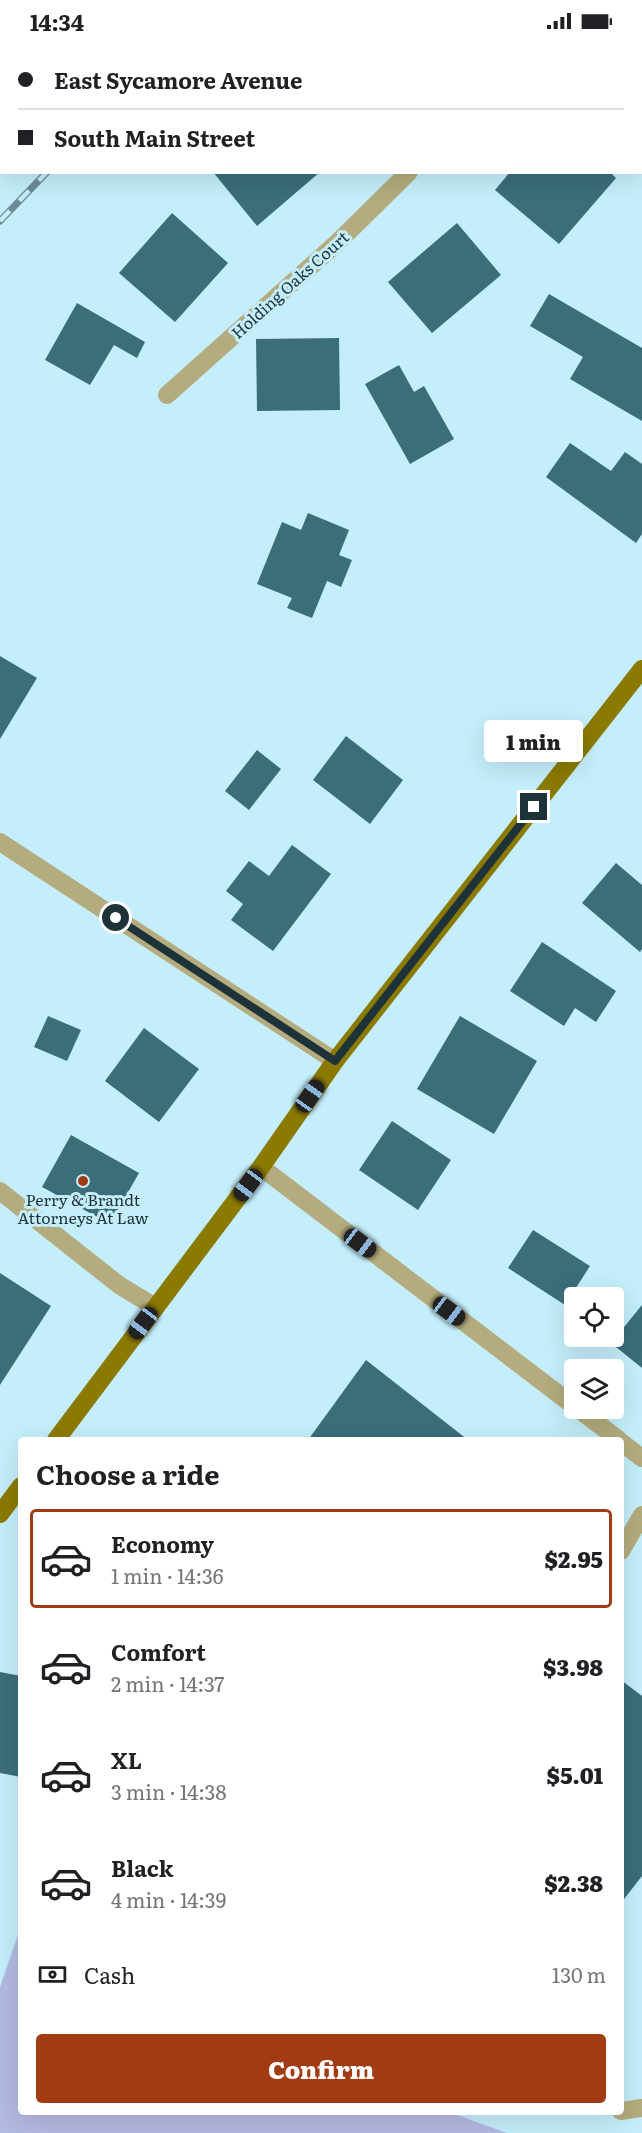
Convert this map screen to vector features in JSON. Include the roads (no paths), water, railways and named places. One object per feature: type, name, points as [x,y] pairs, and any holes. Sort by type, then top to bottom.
[{"type":"main road","points":[[58,1437],[261,1167],[335,1061],[642,669]]},
{"type":"main road","points":[[0,1514],[18,1490]]},
{"type":"street","name":"Holding Oaks Court","points":[[167,395],[339,241],[407,174]]},
{"type":"street","points":[[0,842],[335,1061]]},
{"type":"street","points":[[261,1167],[564,1398]]},
{"type":"street","points":[[0,1191],[119,1286],[155,1307]]},
{"type":"street","points":[[592,1419],[615,1437]]},
{"type":"street","points":[[624,1444],[642,1458]]},
{"type":"street","points":[[624,1546],[642,1515]]},
{"type":"street","points":[[624,2111],[642,2108]]},
{"type":"railway","points":[[0,221],[45,174]]},
{"type":"place","name":"Perry & Brandt Attorneys At Law","points":[[83,1181]]}]
